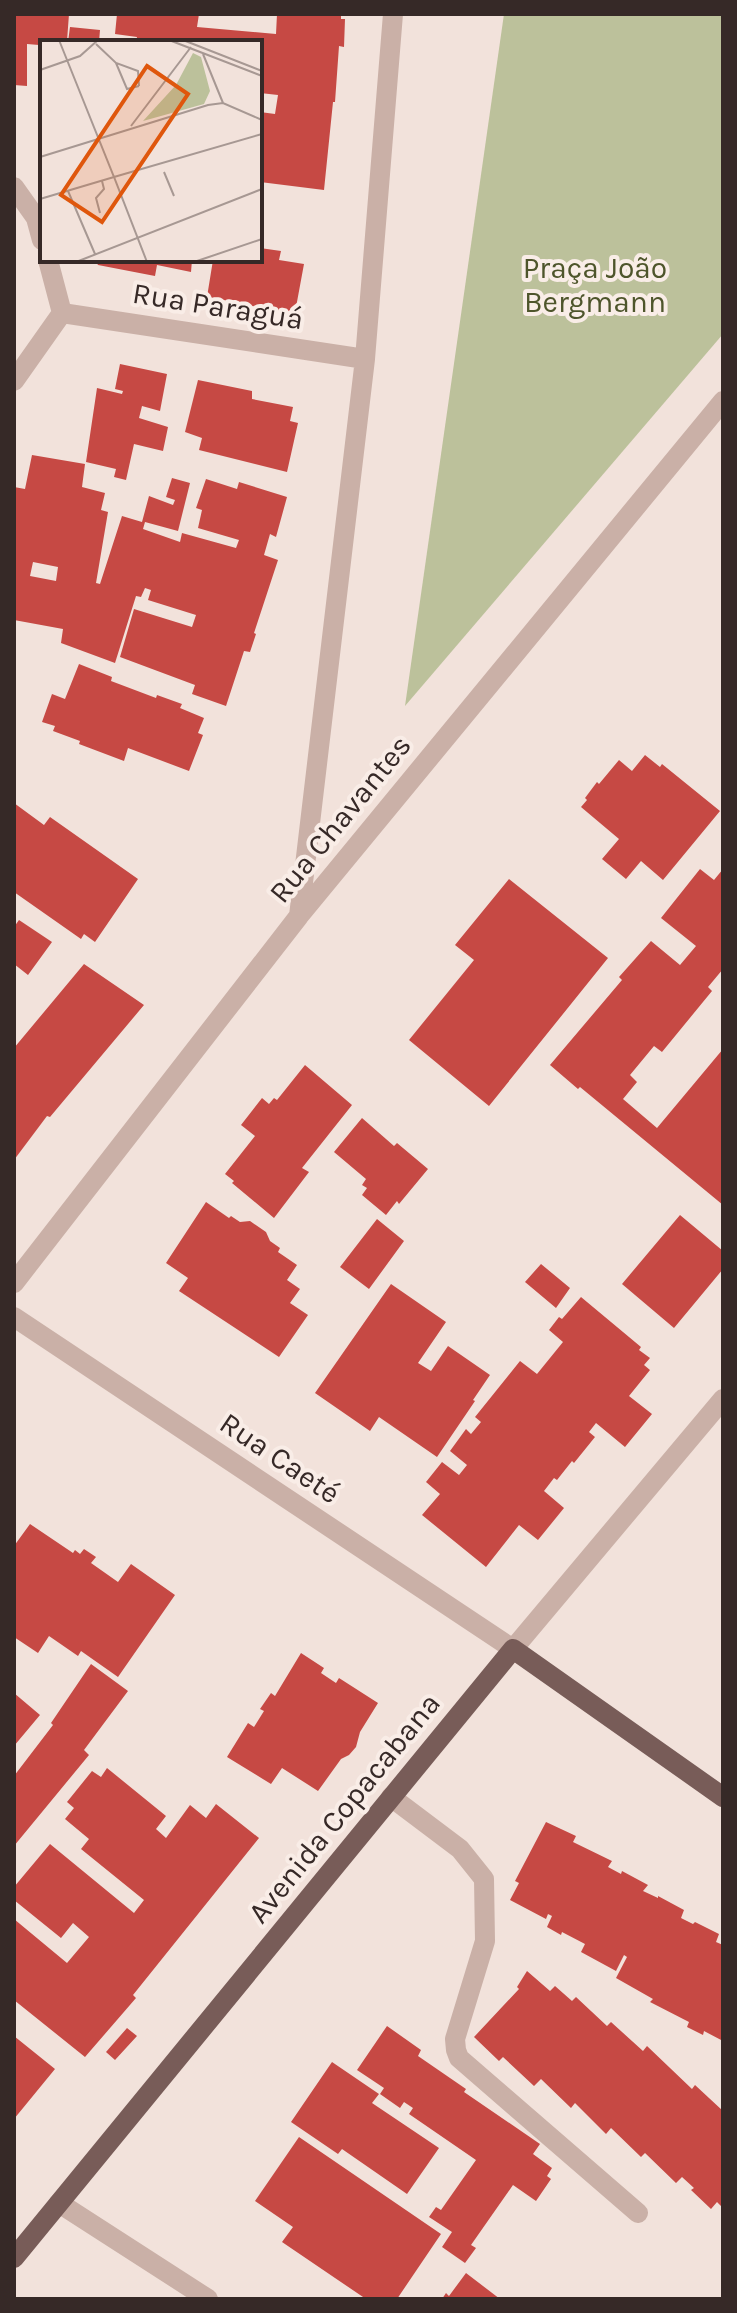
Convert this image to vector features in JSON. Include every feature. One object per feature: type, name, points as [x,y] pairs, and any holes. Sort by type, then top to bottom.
[{"type":"main road","points":[[513,1649],[723,1797]]},
{"type":"main road","name":"Avenida Copacabana","points":[[14,2258],[513,1649]]},
{"type":"street","points":[[299,916],[365,359],[393,14]]},
{"type":"street","points":[[14,187],[36,218],[40,233]]},
{"type":"street","points":[[14,381],[62,313],[49,262]]},
{"type":"street","name":"Rua Paraguá","points":[[62,313],[365,359]]},
{"type":"street","name":"Rua Chavantes","points":[[14,1283],[299,916],[723,401]]},
{"type":"street","name":"Rua Caeté","points":[[14,1317],[513,1649]]},
{"type":"street","name":"Avenida Copacabana","points":[[513,1649],[723,1399]]},
{"type":"street","points":[[391,1797],[460,1849],[484,1879],[485,1941],[455,2039],[459,2058],[638,2213]]},
{"type":"street","points":[[59,2203],[208,2299]]},
{"type":"green space","name":"Praça João Bergmann","points":[[504,14],[723,14],[723,334],[405,706]]},
{"type":"building","points":[[14,14],[69,14],[67,40],[40,39],[39,45],[27,44],[27,86],[14,85]]},
{"type":"building","points":[[117,14],[199,14],[197,27],[276,34],[277,14],[341,14],[341,19],[345,19],[344,47],[339,46],[324,190],[262,182],[262,112],[275,114],[278,95],[262,93],[262,40],[136,40],[137,37],[115,34]]},
{"type":"building","points":[[70,27],[100,30],[99,40],[68,40]]},
{"type":"building","points":[[262,248],[281,251],[279,260],[304,264],[294,318],[265,313],[266,309],[252,306],[251,311],[236,308],[229,301],[207,297],[213,262],[262,262]]},
{"type":"building","points":[[96,262],[192,262],[191,272],[157,265],[155,276],[98,265]]},
{"type":"building","points":[[120,364],[167,374],[160,411],[142,406],[139,418],[168,427],[163,451],[134,444],[126,480],[114,477],[116,469],[86,462],[97,388],[122,394],[123,391],[115,389]]},
{"type":"building","points":[[198,380],[252,391],[252,399],[293,407],[290,421],[298,423],[287,472],[199,450],[202,438],[185,432]]},
{"type":"building","points":[[32,455],[85,464],[82,487],[105,493],[101,510],[108,512],[96,583],[100,584],[122,516],[142,522],[149,496],[173,505],[175,500],[166,497],[172,478],[190,483],[178,531],[145,522],[143,529],[180,542],[182,533],[236,548],[239,540],[198,528],[202,510],[196,508],[206,479],[237,489],[239,482],[287,497],[276,537],[270,534],[264,555],[278,560],[250,652],[244,651],[226,706],[192,694],[195,685],[120,657],[134,609],[192,627],[196,615],[148,600],[151,590],[145,588],[141,597],[136,596],[115,663],[61,643],[63,629],[14,620],[14,487],[25,489]],"holes":[[[33,562],[58,567],[56,581],[30,576]]]},
{"type":"building","points":[[79,664],[112,677],[111,681],[182,704],[180,708],[204,718],[198,733],[203,735],[189,771],[128,748],[124,761],[79,744],[80,741],[53,731],[55,726],[42,722],[52,694],[65,699]]},
{"type":"building","points":[[645,755],[660,767],[662,764],[720,811],[663,880],[641,861],[626,879],[602,859],[619,839],[581,807],[597,782],[599,784],[619,760],[632,771]]},
{"type":"building","points":[[14,803],[44,825],[50,817],[138,879],[95,942],[84,934],[81,939],[14,892]]},
{"type":"building","points":[[700,869],[714,880],[723,869],[723,969],[708,987],[712,991],[662,1052],[654,1046],[630,1075],[637,1082],[623,1099],[657,1128],[723,1049],[723,1205],[550,1065],[651,941],[680,965],[696,946],[661,918]]},
{"type":"building","points":[[509,879],[608,958],[489,1106],[409,1040],[474,960],[455,945]]},
{"type":"building","points":[[19,920],[52,942],[28,975],[14,964],[14,927]]},
{"type":"building","points":[[84,964],[144,1005],[50,1117],[47,1116],[14,1160],[14,1048]]},
{"type":"building","points":[[305,1065],[352,1105],[302,1168],[309,1172],[274,1218],[225,1174],[255,1136],[241,1125],[262,1098],[269,1104],[274,1098],[277,1100]]},
{"type":"building","points":[[362,1118],[394,1146],[397,1143],[428,1169],[386,1215],[362,1195],[367,1188],[362,1185],[366,1179],[334,1152]]},
{"type":"building","points":[[206,1202],[229,1218],[231,1216],[240,1222],[250,1221],[266,1232],[270,1241],[280,1248],[278,1252],[297,1265],[287,1280],[300,1289],[290,1303],[308,1315],[279,1357],[179,1291],[188,1278],[166,1263]]},
{"type":"building","points":[[680,1215],[723,1251],[723,1269],[674,1328],[622,1284]]},
{"type":"building","points":[[377,1219],[404,1241],[369,1289],[340,1267]]},
{"type":"building","points":[[541,1264],[570,1288],[556,1308],[525,1282]]},
{"type":"building","points":[[391,1284],[446,1322],[418,1363],[431,1371],[448,1346],[490,1375],[437,1457],[379,1417],[370,1431],[315,1393]]},
{"type":"building","points":[[581,1297],[650,1358],[644,1365],[650,1370],[629,1396],[652,1414],[625,1447],[596,1423],[589,1432],[595,1437],[574,1463],[572,1461],[544,1491],[564,1508],[538,1540],[519,1525],[486,1567],[422,1515],[440,1494],[426,1482],[442,1462],[459,1475],[467,1465],[450,1451],[466,1429],[471,1434],[481,1422],[475,1417],[520,1361],[537,1374],[563,1342],[549,1330]]},
{"type":"building","points":[[30,1524],[73,1553],[75,1550],[80,1554],[84,1549],[96,1557],[91,1563],[118,1582],[131,1564],[175,1595],[118,1677],[81,1651],[78,1656],[49,1636],[38,1653],[14,1637],[14,1546]]},
{"type":"building","points":[[301,1653],[324,1668],[321,1673],[336,1683],[339,1678],[378,1703],[360,1732],[356,1747],[341,1759],[318,1791],[282,1768],[271,1784],[227,1757],[248,1723],[254,1727],[264,1711],[260,1709],[271,1693],[275,1696]]},
{"type":"building","points":[[91,1664],[128,1691],[84,1750],[89,1755],[14,1846],[14,1776],[53,1725],[51,1723]]},
{"type":"building","points":[[14,1693],[40,1715],[14,1746]]},
{"type":"building","points":[[107,1768],[166,1816],[156,1829],[166,1838],[190,1805],[206,1818],[216,1804],[259,1838],[133,1995],[136,1998],[85,2057],[14,2000],[14,1919],[67,1963],[89,1937],[73,1923],[61,1938],[14,1900],[14,1887],[50,1844],[134,1913],[144,1900],[81,1849],[89,1839],[65,1819],[74,1808],[67,1802],[92,1771],[101,1777]]},
{"type":"building","points":[[546,1822],[576,1836],[573,1842],[612,1861],[608,1867],[648,1885],[643,1891],[684,1910],[681,1918],[719,1934],[716,1942],[723,1945],[723,2041],[704,2031],[703,2035],[687,2027],[689,2022],[650,2002],[653,1999],[616,1978],[627,1957],[624,1955],[616,1971],[581,1952],[585,1944],[547,1927],[552,1916],[548,1914],[546,1919],[510,1900],[519,1883],[515,1881]]},
{"type":"building","points":[[527,1971],[550,1991],[555,1986],[572,2001],[576,1997],[607,2026],[611,2022],[643,2051],[647,2046],[692,2089],[695,2085],[723,2111],[723,2208],[717,2202],[711,2209],[682,2177],[676,2183],[645,2153],[641,2157],[611,2128],[606,2134],[575,2103],[571,2108],[541,2079],[534,2086],[503,2057],[499,2061],[474,2037],[519,1989],[517,1987]]},
{"type":"building","points":[[387,2026],[421,2050],[418,2056],[466,2089],[464,2092],[540,2144],[533,2154],[552,2168],[547,2176],[551,2179],[536,2201],[513,2185],[471,2245],[476,2248],[465,2263],[442,2247],[452,2232],[429,2217],[436,2207],[441,2210],[476,2160],[409,2114],[413,2108],[404,2102],[400,2108],[380,2094],[384,2088],[357,2070]]},
{"type":"building","points":[[127,2028],[137,2036],[115,2060],[106,2052]]},
{"type":"building","points":[[14,2036],[55,2069],[14,2119]]},
{"type":"building","points":[[332,2062],[379,2094],[372,2103],[439,2148],[407,2194],[342,2149],[338,2154],[291,2122]]},
{"type":"building","points":[[299,2137],[441,2234],[397,2299],[366,2299],[282,2242],[293,2227],[255,2201]]},
{"type":"building","points":[[466,2273],[500,2299],[442,2299],[446,2293],[449,2296]]}]
